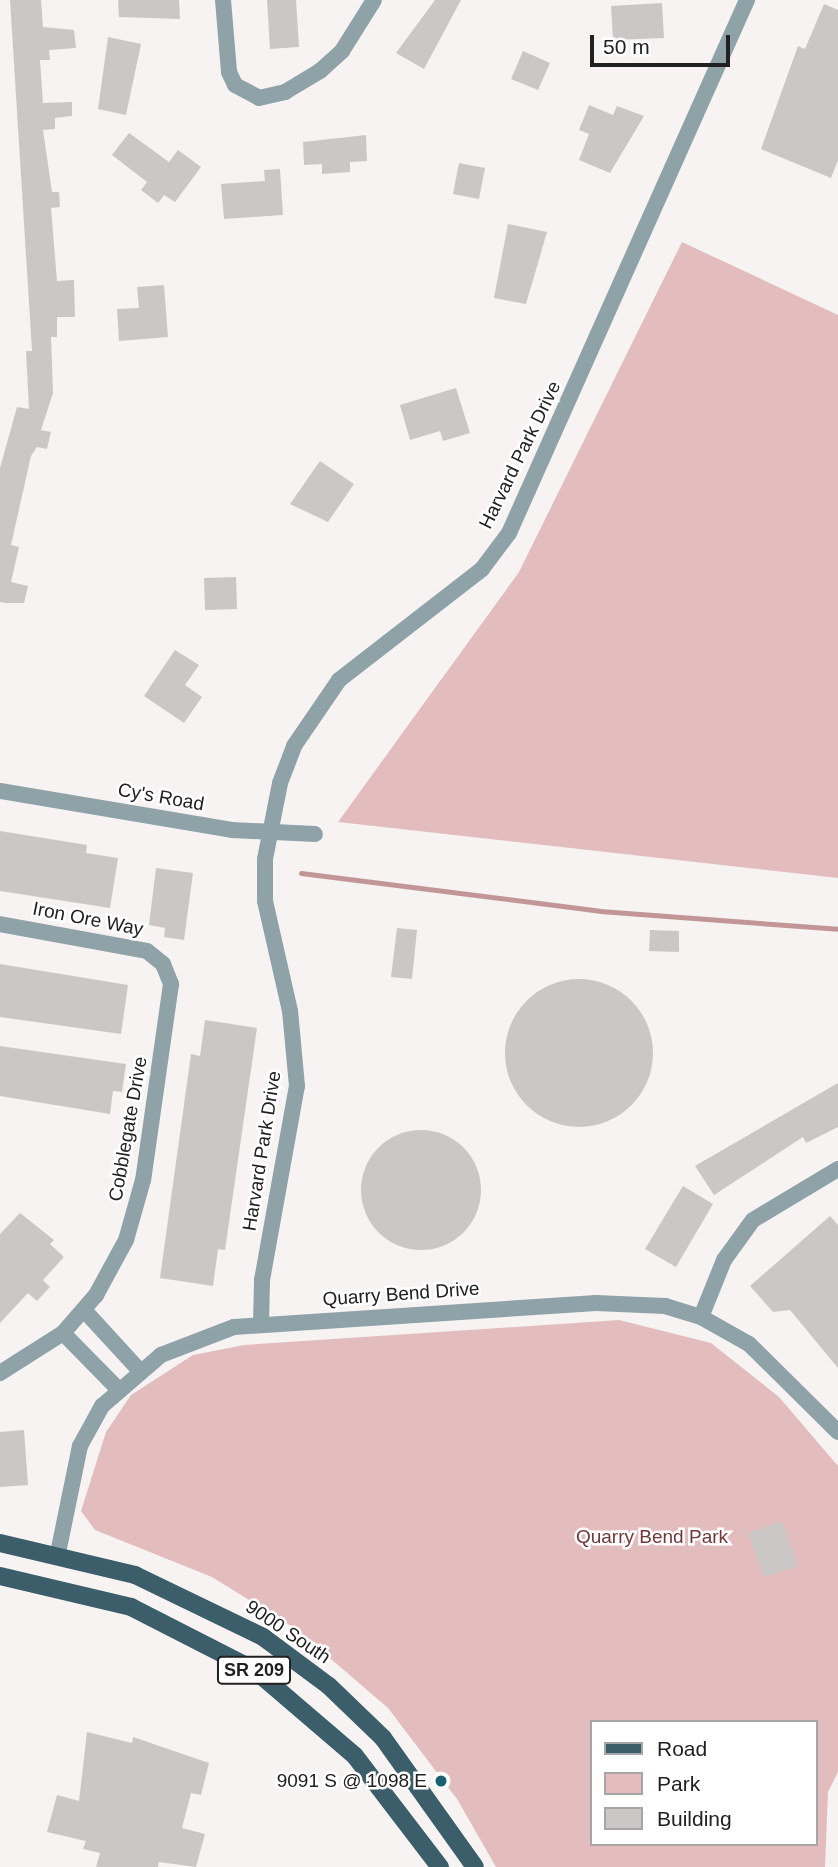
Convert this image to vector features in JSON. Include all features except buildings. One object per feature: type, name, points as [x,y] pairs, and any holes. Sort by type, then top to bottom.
[{"type":"main road","name":"9000 South","points":[[0,1543],[58,1553],[167,1587],[297,1660],[398,1755],[475,1867]]},
{"type":"main road","name":"SR 209","points":[[0,1576],[131,1607],[226,1652],[332,1732],[419,1834],[439,1867]]},
{"type":"main road","points":[[419,1834],[454,1867]]},
{"type":"street","points":[[223,0],[235,85],[271,97],[320,72],[342,51],[374,0]]},
{"type":"street","name":"Harvard Park Drive","points":[[261,1325],[262,1280],[297,1086],[290,1011],[265,901],[269,832],[294,746],[339,680],[482,569],[509,533],[747,0]]},
{"type":"street","name":"Cy's Road","points":[[0,791],[269,832],[315,834]]},
{"type":"street","name":"Iron Ore Way","points":[[0,925],[137,948],[163,964]]},
{"type":"street","name":"Cobblegate Drive","points":[[0,1373],[64,1333],[84,1310],[126,1240],[143,1180],[170,998],[163,964]]},
{"type":"street","points":[[701,1317],[724,1260],[753,1220],[838,1169]]},
{"type":"street","name":"Quarry Bend Drive","points":[[58,1553],[80,1446],[118,1389],[139,1370],[207,1333],[261,1325],[596,1303],[665,1306],[701,1317],[749,1343],[836,1423]]},
{"type":"street","points":[[84,1310],[139,1370]]},
{"type":"street","points":[[64,1333],[118,1389]]},
{"type":"green space","points":[[682,242],[838,315],[838,878],[338,822],[519,572]]},
{"type":"green space","name":"Quarry Bend Park","points":[[619,1320],[711,1343],[779,1397],[838,1466],[838,1772],[828,1792],[825,1867],[496,1867],[457,1799],[388,1708],[296,1629],[212,1577],[95,1530],[81,1511],[106,1432],[131,1395],[193,1355],[244,1345]]},
{"type":"waterway","points":[[301,873],[600,911],[838,929]]},
{"type":"place","name":"9091 S @ 1098 E","points":[[441,1781]]}]
